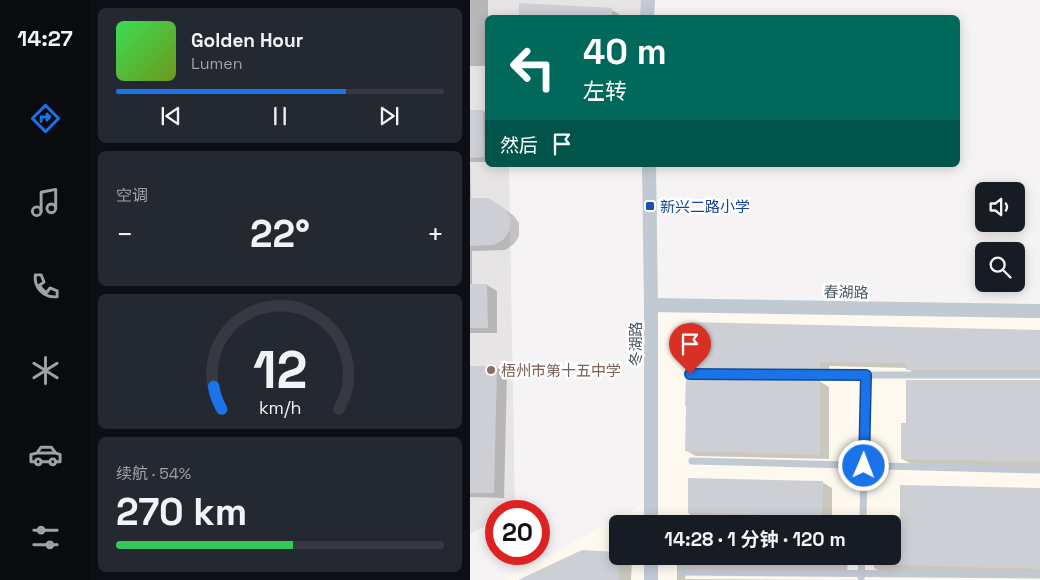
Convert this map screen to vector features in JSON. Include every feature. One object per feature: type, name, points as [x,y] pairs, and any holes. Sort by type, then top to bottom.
[{"type":"street","points":[[647,15],[648,0]]},
{"type":"street","name":"冬湖路","points":[[649,167],[651,515]]},
{"type":"street","name":"春湖路","points":[[651,305],[1040,311]]},
{"type":"street","points":[[651,565],[651,580]]},
{"type":"lane","points":[[690,374],[1040,374]]},
{"type":"lane","points":[[863,515],[866,375]]},
{"type":"lane","points":[[692,461],[1040,470]]},
{"type":"lane","points":[[681,572],[862,577],[1040,574]]},
{"type":"shaded area","name":"梧州市第十五中学","points":[[470,0],[649,0],[649,15],[485,15],[485,167],[509,167],[515,500],[485,500],[485,526],[470,534]]},
{"type":"shaded area","points":[[651,305],[1040,311],[1040,580],[504,580],[532,565],[550,565],[550,555],[609,523],[609,565],[901,565],[901,515],[623,515],[651,500]]},
{"type":"building","points":[[519,3],[612,8],[612,15],[519,15]]},
{"type":"building","points":[[470,110],[483,110],[484,157],[470,158]]},
{"type":"building","points":[[470,198],[488,198],[504,208],[510,216],[510,230],[504,239],[494,245],[470,246]]},
{"type":"building","points":[[470,284],[487,284],[488,328],[470,328]]},
{"type":"building","points":[[690,322],[1040,330],[1040,370],[906,370],[906,363],[820,362],[820,369],[689,369]]},
{"type":"building","points":[[470,366],[497,366],[494,493],[470,493]]},
{"type":"building","points":[[686,377],[690,379],[820,380],[820,455],[685,451]]},
{"type":"building","points":[[906,380],[1040,380],[1040,462],[901,459],[901,423],[906,423]]},
{"type":"building","points":[[688,478],[823,481],[822,515],[688,513]]},
{"type":"building","points":[[900,485],[1040,488],[1040,569],[892,565],[901,565]]},
{"type":"building","points":[[582,550],[609,552],[609,565],[619,565],[619,580],[518,580]]},
{"type":"place","name":"新兴二路小学","points":[[650,206]]},
{"type":"place","name":"梧州市第十五中学","points":[[491,370]]},
{"type":"route","points":[[690,374],[866,375],[864,466]]}]
